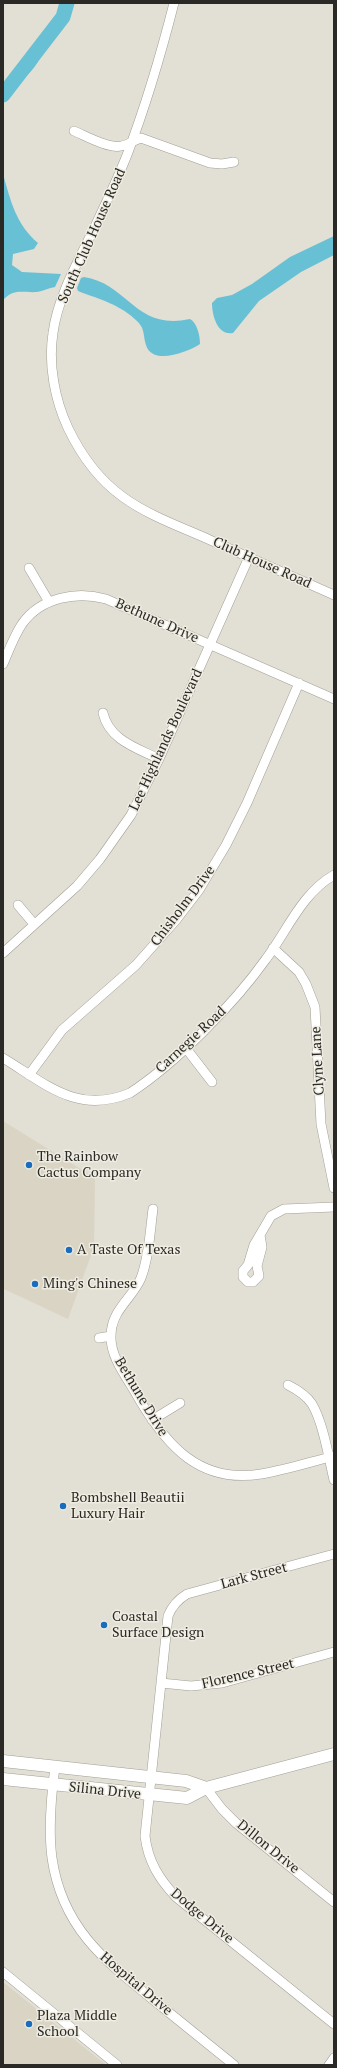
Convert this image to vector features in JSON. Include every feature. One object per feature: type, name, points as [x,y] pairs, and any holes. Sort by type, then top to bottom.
[{"type":"street","name":"South Club House Road","points":[[174,3],[160,60],[132,141],[75,267],[59,309],[53,333],[52,347],[56,394],[73,438],[94,469],[109,485],[136,505],[191,532]]},
{"type":"street","points":[[74,131],[112,146],[125,146],[132,141],[141,138],[148,139],[210,163],[222,164],[234,162]]},
{"type":"street","name":"Club House Road","points":[[191,532],[334,595]]},
{"type":"street","name":"Lee Highlands Boulevard","points":[[3,953],[77,886],[110,846],[142,796],[249,557]]},
{"type":"street","points":[[29,568],[49,602]]},
{"type":"street","name":"Bethune Drive","points":[[3,664],[23,623],[35,611],[49,602],[70,596],[82,595],[106,599],[334,699]]},
{"type":"street","name":"Chisholm Drive","points":[[29,1075],[62,1030],[136,965],[176,920],[198,890],[226,845],[299,683]]},
{"type":"street","points":[[103,713],[108,727],[114,734],[122,740],[159,759]]},
{"type":"street","name":"Carnegie Road","points":[[3,1058],[29,1075],[71,1098],[94,1102],[130,1093],[141,1086],[185,1048],[237,994],[273,948],[308,897],[334,875]]},
{"type":"street","points":[[18,905],[34,924]]},
{"type":"street","name":"Clyne Lane","points":[[273,948],[299,972],[306,984],[315,1007],[321,1124],[334,1188]]},
{"type":"street","points":[[185,1048],[212,1082]]},
{"type":"street","points":[[260,1235],[267,1221],[277,1211],[284,1209],[334,1207]]},
{"type":"street","name":"Bethune Drive","points":[[153,1209],[141,1278],[115,1317],[111,1336],[113,1350],[121,1368],[152,1420],[174,1448],[190,1461],[218,1472],[247,1476],[261,1474],[331,1456]]},
{"type":"street","points":[[99,1338],[111,1336]]},
{"type":"street","points":[[288,1385],[305,1395],[312,1404],[331,1456],[334,1480]]},
{"type":"street","points":[[152,1420],[180,1403]]},
{"type":"street","name":"Lark Street","points":[[175,1603],[187,1594],[334,1554]]},
{"type":"street","name":"Dodge Drive","points":[[175,1603],[168,1616],[145,1826],[146,1848],[153,1866],[164,1884],[176,1897],[334,2024]]},
{"type":"street","name":"Florence Street","points":[[161,1683],[191,1686],[222,1683],[334,1652]]},
{"type":"street","name":"Silina Drive","points":[[3,1779],[148,1796],[187,1798],[206,1788],[334,1754]]},
{"type":"street","name":"Silina Drive","points":[[3,1761],[55,1768],[186,1781],[206,1788]]},
{"type":"street","name":"Hospital Drive","points":[[55,1768],[50,1822],[52,1860],[63,1899],[84,1936],[109,1964],[234,2065]]},
{"type":"street","name":"Dillon Drive","points":[[206,1788],[222,1809],[236,1823],[334,1902]]},
{"type":"street","points":[[3,1972],[117,2065]]},
{"type":"street","points":[[329,2065],[334,2058]]},
{"type":"shaded area","points":[[3,1121],[95,1178],[94,1247],[68,1319],[4,1289]]},
{"type":"shaded area","name":"Plaza Middle School","points":[[3,1982],[106,2065],[3,2065]]},
{"type":"water","points":[[42,47],[41,54],[34,68],[3,97],[3,84],[36,50]]},
{"type":"water","points":[[3,174],[19,220],[24,228],[38,243],[34,249],[13,254],[12,265],[22,272],[61,274],[55,287],[37,292],[12,293],[4,299],[3,310]]},
{"type":"water","points":[[334,236],[334,255],[301,272],[259,301],[233,333],[228,333],[220,328],[213,314],[212,308],[212,303],[217,298],[232,295],[252,284],[290,257]]},
{"type":"water","points":[[84,277],[99,281],[112,288],[144,313],[157,318],[172,321],[190,319],[195,323],[198,330],[200,344],[171,355],[155,355],[146,345],[143,330],[140,325],[131,316],[110,303],[78,291],[77,288],[81,278]]},
{"type":"waterway","points":[[3,95],[63,17],[67,3]]},
{"type":"place","name":"The Rainbow Cactus Company","points":[[29,1165]]},
{"type":"place","name":"A Taste Of Texas","points":[[69,1250]]},
{"type":"place","name":"Ming's Chinese","points":[[35,1284]]},
{"type":"place","name":"Bombshell Beautii Luxury Hair","points":[[63,1506]]},
{"type":"place","name":"Coastal Surface Design","points":[[104,1625]]},
{"type":"place","name":"Plaza Middle School","points":[[29,2024]]}]
